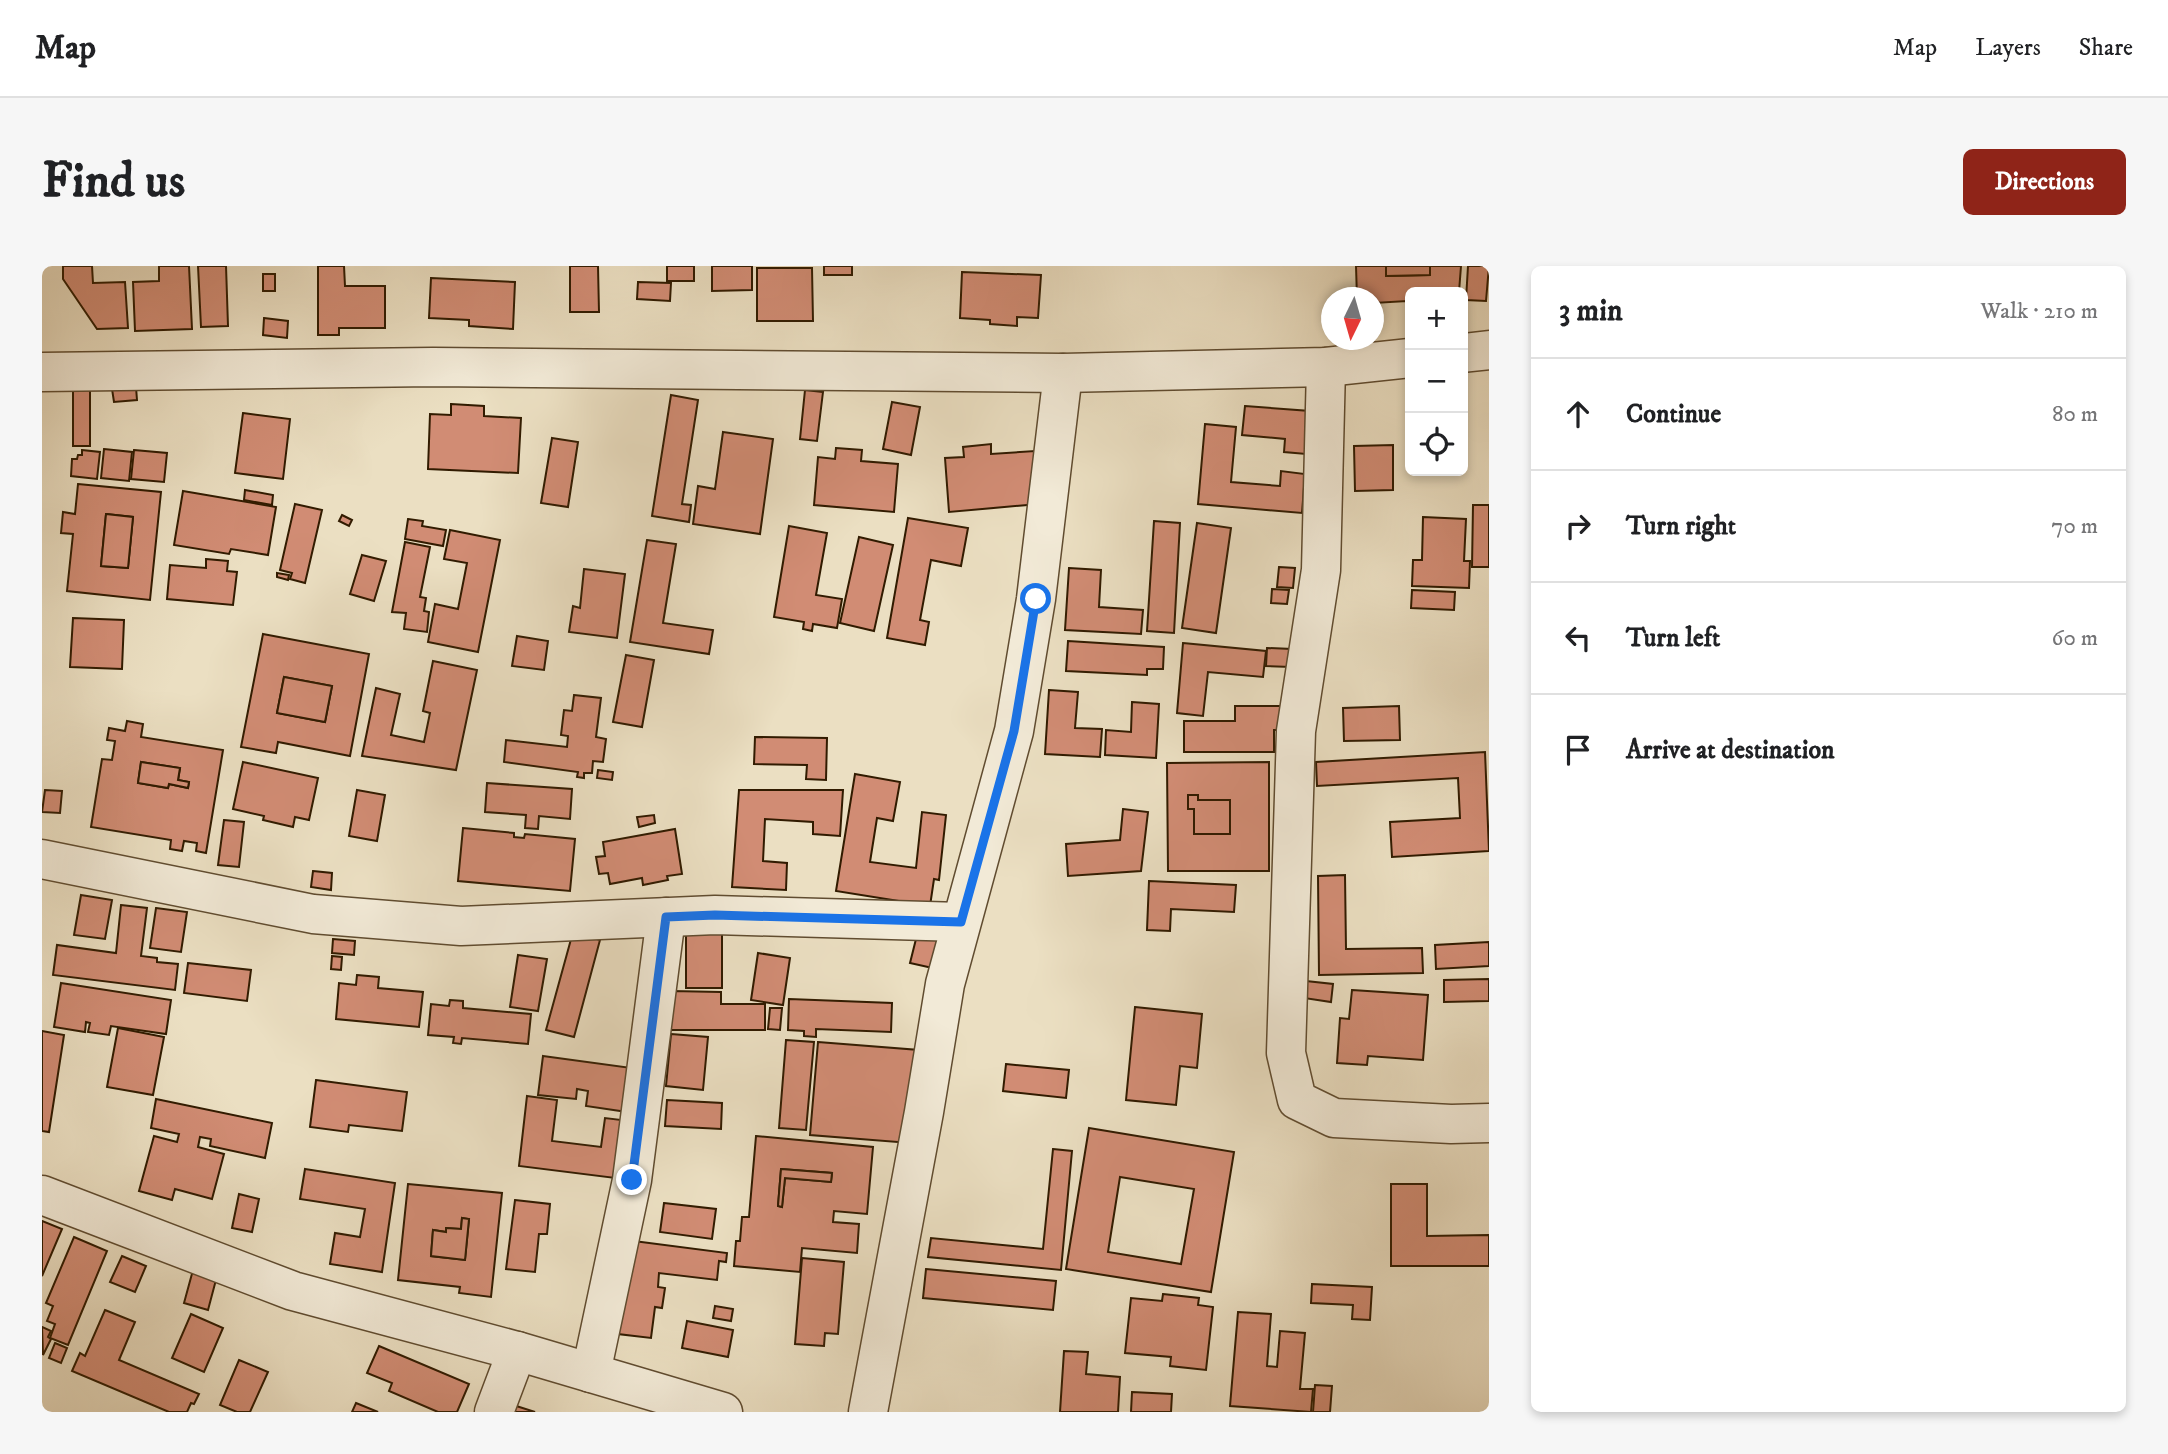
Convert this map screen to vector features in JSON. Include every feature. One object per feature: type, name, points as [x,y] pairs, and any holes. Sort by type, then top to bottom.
[{"type":"street","points":[[1468,352],[1489,350]]},
{"type":"street","points":[[42,372],[433,367],[1063,373],[1326,367],[1405,359]]},
{"type":"street","points":[[1326,367],[1321,570],[1296,731],[1286,1053],[1297,1100],[1334,1118],[1451,1124],[1489,1123]]},
{"type":"street","points":[[867,1412],[925,1112],[945,984],[1014,731],[1036,599],[1063,373]]},
{"type":"street","points":[[42,859],[313,914],[461,926],[715,915],[961,922]]},
{"type":"street","points":[[591,1373],[632,1180],[666,917]]},
{"type":"street","points":[[42,1195],[293,1291],[516,1351],[723,1412]]},
{"type":"street","points":[[494,1412],[516,1351]]},
{"type":"building","points":[[63,266],[92,266],[93,283],[125,282],[128,328],[97,329],[63,279]]},
{"type":"building","points":[[159,266],[189,266],[192,329],[135,331],[133,282],[159,281]]},
{"type":"building","points":[[198,266],[226,266],[228,326],[201,327]]},
{"type":"building","points":[[318,266],[344,266],[345,286],[385,286],[385,328],[339,328],[339,335],[318,335]]},
{"type":"building","points":[[570,266],[598,266],[599,312],[570,312]]},
{"type":"building","points":[[667,266],[694,266],[694,281],[667,281]]},
{"type":"building","points":[[712,266],[752,266],[752,290],[712,291]]},
{"type":"building","points":[[824,266],[852,266],[852,275],[824,275]]},
{"type":"building","points":[[1356,266],[1386,266],[1386,276],[1430,275],[1430,266],[1461,266],[1459,287],[1405,287],[1405,301],[1384,302],[1384,287],[1357,287]]},
{"type":"building","points":[[1386,266],[1430,266],[1430,275],[1386,276]]},
{"type":"building","points":[[1468,266],[1489,266],[1486,301],[1468,300]]},
{"type":"building","points":[[757,268],[812,268],[813,321],[757,321]]},
{"type":"building","points":[[962,272],[1041,275],[1038,318],[1017,317],[1017,326],[990,324],[990,320],[960,318]]},
{"type":"building","points":[[263,274],[275,274],[275,291],[263,291]]},
{"type":"building","points":[[431,278],[515,282],[513,329],[469,326],[469,320],[429,318]]},
{"type":"building","points":[[638,282],[671,283],[670,301],[637,299]]},
{"type":"building","points":[[264,318],[288,321],[287,338],[263,335]]},
{"type":"building","points":[[73,386],[90,386],[90,446],[73,446]]},
{"type":"building","points":[[136,387],[137,400],[114,402],[112,389]]},
{"type":"building","points":[[805,390],[823,392],[817,441],[800,439]]},
{"type":"building","points":[[671,395],[698,400],[682,504],[691,505],[689,522],[652,516]]},
{"type":"building","points":[[892,402],[920,407],[911,455],[883,449]]},
{"type":"building","points":[[451,404],[484,406],[484,416],[521,418],[518,473],[428,469],[430,414],[451,415]]},
{"type":"building","points":[[1245,406],[1310,411],[1306,454],[1284,452],[1285,439],[1242,435]]},
{"type":"building","points":[[243,413],[290,419],[283,479],[235,473]]},
{"type":"building","points":[[1205,424],[1236,427],[1231,482],[1280,486],[1281,471],[1305,474],[1302,513],[1198,504]]},
{"type":"building","points":[[723,432],[773,439],[760,534],[693,524],[698,486],[715,489]]},
{"type":"building","points":[[552,438],[578,442],[568,507],[541,503]]},
{"type":"building","points":[[991,444],[991,454],[1035,451],[1039,504],[949,512],[945,458],[964,457],[963,447]]},
{"type":"building","points":[[1393,445],[1393,490],[1355,491],[1354,446]]},
{"type":"building","points":[[836,448],[862,450],[861,461],[898,464],[894,512],[814,505],[818,457],[835,459]]},
{"type":"building","points":[[104,449],[132,452],[129,481],[101,478]]},
{"type":"building","points":[[82,450],[100,452],[97,479],[71,476],[72,459],[82,455]]},
{"type":"building","points":[[134,450],[167,453],[164,482],[131,479]]},
{"type":"building","points":[[78,484],[161,492],[150,600],[67,591],[73,534],[61,533],[63,512],[75,514]],"holes":[[[106,514],[133,517],[128,568],[101,566]]]},
{"type":"building","points":[[245,490],[273,495],[272,505],[244,500]]},
{"type":"building","points":[[183,491],[276,507],[268,555],[231,549],[229,554],[174,545]]},
{"type":"building","points":[[295,504],[322,510],[305,583],[290,579],[292,573],[280,570]]},
{"type":"building","points":[[1473,505],[1489,505],[1489,567],[1472,567]]},
{"type":"building","points":[[106,514],[133,517],[128,568],[101,566]]},
{"type":"building","points":[[342,515],[352,520],[349,526],[339,521]]},
{"type":"building","points":[[1423,517],[1466,519],[1464,561],[1470,561],[1469,588],[1412,586],[1413,560],[1422,560]]},
{"type":"building","points":[[908,518],[968,528],[961,566],[931,560],[920,620],[929,622],[925,645],[887,638]]},
{"type":"building","points":[[408,519],[423,521],[422,526],[446,530],[443,546],[405,539]]},
{"type":"building","points":[[1154,521],[1180,523],[1174,633],[1147,631]]},
{"type":"building","points":[[1197,523],[1231,528],[1216,633],[1182,628]]},
{"type":"building","points":[[789,526],[827,533],[816,595],[842,599],[837,628],[813,624],[812,631],[803,629],[804,622],[774,617]]},
{"type":"building","points":[[450,530],[500,540],[478,652],[428,642],[435,604],[458,609],[467,563],[444,559]]},
{"type":"building","points":[[859,537],[893,545],[874,631],[840,623]]},
{"type":"building","points":[[647,540],[676,544],[663,623],[713,630],[709,654],[630,642]]},
{"type":"building","points":[[405,542],[430,547],[420,597],[426,598],[424,611],[429,612],[427,632],[404,629],[406,613],[392,612]]},
{"type":"building","points":[[362,555],[386,561],[374,601],[350,594]]},
{"type":"building","points":[[206,559],[228,561],[227,571],[237,572],[233,605],[167,599],[170,565],[206,568]]},
{"type":"building","points":[[1279,567],[1295,568],[1293,588],[1277,587]]},
{"type":"building","points":[[1069,568],[1101,570],[1099,607],[1143,610],[1141,634],[1065,630]]},
{"type":"building","points":[[584,569],[625,574],[617,638],[569,632],[573,606],[580,608]]},
{"type":"building","points":[[277,573],[289,575],[288,580],[277,577]]},
{"type":"building","points":[[1272,589],[1289,590],[1287,604],[1271,603]]},
{"type":"building","points":[[1412,590],[1455,592],[1454,610],[1411,608]]},
{"type":"building","points":[[73,618],[124,620],[122,669],[70,667]]},
{"type":"building","points":[[263,634],[369,654],[350,756],[278,742],[276,753],[241,747]],"holes":[[[284,677],[332,686],[325,722],[277,713]]]},
{"type":"building","points":[[517,636],[548,641],[544,670],[512,666]]},
{"type":"building","points":[[1068,641],[1164,647],[1163,669],[1147,669],[1147,675],[1066,671]]},
{"type":"building","points":[[1183,643],[1266,651],[1263,677],[1208,672],[1203,716],[1177,713]]},
{"type":"building","points":[[1267,648],[1292,649],[1291,667],[1266,666]]},
{"type":"building","points":[[626,655],[654,660],[642,727],[613,722]]},
{"type":"building","points":[[433,661],[477,670],[456,770],[362,756],[376,688],[400,694],[391,735],[424,742],[430,713],[423,711]]},
{"type":"building","points":[[284,677],[332,686],[325,722],[277,713]]},
{"type":"building","points":[[1049,690],[1078,692],[1075,728],[1102,729],[1100,757],[1045,754]]},
{"type":"building","points":[[574,695],[601,698],[596,737],[606,739],[603,762],[593,761],[592,773],[584,773],[584,778],[577,777],[578,772],[504,762],[506,740],[567,747],[568,736],[561,735],[564,710],[572,711]]},
{"type":"building","points":[[1132,702],[1159,704],[1156,758],[1105,755],[1106,730],[1131,732]]},
{"type":"building","points":[[1235,706],[1283,706],[1283,730],[1274,730],[1274,752],[1184,752],[1184,721],[1235,721]]},
{"type":"building","points":[[1399,706],[1400,740],[1344,741],[1343,708]]},
{"type":"building","points":[[127,721],[143,724],[141,737],[223,750],[206,853],[196,851],[197,843],[184,841],[182,851],[170,849],[171,840],[91,827],[102,759],[112,760],[115,741],[107,740],[109,728],[125,731]],"holes":[[[141,762],[180,768],[178,780],[189,782],[188,788],[138,783]]]},
{"type":"building","points":[[755,737],[827,738],[826,780],[806,779],[807,765],[754,764]]},
{"type":"building","points":[[1485,752],[1489,851],[1392,857],[1390,822],[1460,818],[1458,778],[1317,786],[1316,762]]},
{"type":"building","points":[[141,762],[180,768],[178,780],[189,782],[188,788],[138,783]]},
{"type":"building","points":[[243,762],[318,778],[309,820],[295,817],[293,827],[263,820],[264,816],[233,809]]},
{"type":"building","points":[[1269,762],[1269,871],[1168,871],[1167,763]],"holes":[[[1188,795],[1198,795],[1198,800],[1230,800],[1230,834],[1194,834],[1194,809],[1188,809]]]},
{"type":"building","points":[[598,770],[613,772],[612,780],[597,778]]},
{"type":"building","points":[[855,774],[900,782],[893,821],[877,818],[870,862],[916,868],[922,812],[946,815],[939,880],[934,879],[930,906],[836,891]]},
{"type":"building","points":[[487,783],[572,789],[570,819],[539,816],[538,829],[525,828],[526,815],[485,812]]},
{"type":"building","points":[[45,790],[62,791],[60,813],[42,812]]},
{"type":"building","points":[[357,790],[385,795],[377,841],[349,836]]},
{"type":"building","points":[[739,790],[843,790],[840,836],[813,834],[813,822],[765,819],[763,861],[787,863],[786,890],[732,887]]},
{"type":"building","points":[[1188,795],[1198,795],[1198,800],[1230,800],[1230,834],[1194,834],[1194,809],[1188,809]]},
{"type":"building","points":[[1123,809],[1148,812],[1141,871],[1068,876],[1066,844],[1120,840]]},
{"type":"building","points":[[654,815],[655,823],[639,827],[637,817]]},
{"type":"building","points":[[224,820],[244,822],[239,867],[218,865]]},
{"type":"building","points":[[463,828],[514,833],[514,837],[524,838],[525,834],[575,839],[570,891],[458,881]]},
{"type":"building","points":[[675,829],[682,874],[667,876],[668,880],[643,885],[642,878],[610,884],[608,873],[599,874],[596,857],[605,856],[603,842]]},
{"type":"building","points":[[313,871],[332,873],[331,890],[311,887]]},
{"type":"building","points":[[1345,875],[1346,949],[1422,948],[1423,973],[1319,975],[1318,876]]},
{"type":"building","points":[[1149,881],[1236,885],[1234,912],[1171,909],[1170,931],[1147,930]]},
{"type":"building","points":[[81,895],[112,900],[105,939],[74,935]]},
{"type":"building","points":[[121,905],[147,908],[141,956],[157,958],[157,962],[178,964],[175,990],[53,975],[57,945],[116,953]]},
{"type":"building","points":[[156,908],[187,912],[181,952],[150,948]]},
{"type":"building","points":[[573,932],[600,940],[574,1037],[546,1030]]},
{"type":"building","points":[[686,932],[722,932],[722,988],[686,988]]},
{"type":"building","points":[[917,935],[937,939],[937,969],[910,963]]},
{"type":"building","points":[[333,939],[355,941],[354,955],[332,953]]},
{"type":"building","points":[[1489,942],[1489,966],[1436,969],[1435,945]]},
{"type":"building","points":[[758,953],[790,958],[783,1005],[751,1000]]},
{"type":"building","points":[[518,955],[547,959],[538,1011],[510,1007]]},
{"type":"building","points":[[332,956],[342,957],[341,970],[331,969]]},
{"type":"building","points":[[188,963],[251,970],[247,1001],[184,993]]},
{"type":"building","points":[[357,975],[379,977],[378,988],[423,992],[419,1027],[336,1019],[339,983],[356,985]]},
{"type":"building","points":[[1489,979],[1489,1001],[1444,1002],[1444,980]]},
{"type":"building","points":[[1306,981],[1333,984],[1331,1002],[1304,998]]},
{"type":"building","points":[[61,983],[171,1000],[166,1034],[111,1026],[109,1035],[88,1032],[90,1023],[86,1022],[85,1032],[54,1027]]},
{"type":"building","points":[[1352,990],[1428,995],[1423,1060],[1368,1056],[1367,1065],[1337,1063],[1340,1018],[1349,1019]]},
{"type":"building","points":[[671,991],[721,992],[721,1004],[765,1004],[765,1030],[671,1030]]},
{"type":"building","points":[[789,999],[892,1003],[891,1032],[816,1029],[816,1037],[804,1036],[804,1031],[788,1030]]},
{"type":"building","points":[[450,1000],[463,1001],[463,1008],[531,1014],[528,1044],[462,1038],[461,1044],[453,1043],[454,1037],[428,1035],[431,1004],[449,1006]]},
{"type":"building","points":[[1135,1007],[1202,1014],[1197,1068],[1180,1066],[1176,1105],[1126,1100]]},
{"type":"building","points":[[770,1008],[782,1008],[780,1030],[768,1029]]},
{"type":"building","points":[[118,1028],[164,1037],[153,1095],[107,1087]]},
{"type":"building","points":[[42,1031],[64,1035],[49,1132],[42,1131]]},
{"type":"building","points":[[671,1034],[708,1037],[703,1090],[666,1086]]},
{"type":"building","points":[[786,1040],[814,1042],[806,1130],[779,1128]]},
{"type":"building","points":[[818,1042],[919,1050],[910,1143],[810,1135]]},
{"type":"building","points":[[543,1056],[639,1069],[634,1113],[586,1106],[588,1091],[577,1089],[576,1099],[538,1095]]},
{"type":"building","points":[[1006,1064],[1069,1070],[1066,1098],[1003,1091]]},
{"type":"building","points":[[316,1080],[407,1092],[402,1131],[349,1125],[348,1132],[310,1127]]},
{"type":"building","points":[[527,1096],[557,1100],[552,1141],[601,1147],[605,1118],[630,1121],[623,1179],[519,1166]]},
{"type":"building","points":[[156,1099],[272,1123],[265,1158],[210,1146],[211,1139],[200,1137],[198,1147],[224,1154],[212,1199],[175,1189],[172,1200],[139,1191],[154,1136],[177,1142],[179,1134],[151,1128]]},
{"type":"building","points":[[667,1100],[722,1103],[721,1129],[665,1126]]},
{"type":"building","points":[[1089,1128],[1234,1152],[1211,1292],[1066,1269]],"holes":[[[1120,1177],[1194,1189],[1181,1264],[1108,1252]]]},
{"type":"building","points":[[756,1136],[873,1147],[867,1214],[834,1211],[833,1222],[859,1224],[857,1253],[802,1248],[800,1272],[734,1266],[742,1217],[749,1217]],"holes":[[[781,1169],[832,1173],[831,1182],[785,1178],[782,1207],[778,1206]]]},
{"type":"building","points":[[1053,1149],[1072,1151],[1061,1270],[928,1257],[931,1238],[1043,1249]]},
{"type":"building","points":[[305,1169],[395,1183],[382,1272],[330,1264],[335,1233],[360,1237],[365,1209],[300,1199]]},
{"type":"building","points":[[781,1169],[832,1173],[831,1182],[785,1178],[782,1207],[778,1206]]},
{"type":"building","points":[[408,1184],[502,1193],[491,1297],[459,1293],[460,1287],[398,1280]],"holes":[[[462,1218],[469,1219],[465,1260],[431,1256],[433,1230],[446,1232],[446,1228],[461,1229]]]},
{"type":"building","points":[[1391,1184],[1427,1184],[1427,1236],[1489,1235],[1489,1266],[1391,1266]]},
{"type":"building","points":[[239,1194],[259,1199],[252,1232],[232,1228]]},
{"type":"building","points":[[515,1200],[550,1204],[547,1234],[539,1234],[535,1272],[506,1269]]},
{"type":"building","points":[[664,1203],[716,1209],[712,1239],[660,1232]]},
{"type":"building","points":[[462,1218],[469,1219],[465,1260],[431,1256],[433,1230],[446,1232],[446,1228],[461,1229]]},
{"type":"building","points":[[42,1221],[62,1229],[42,1276]]},
{"type":"building","points":[[74,1237],[107,1251],[68,1345],[50,1338],[55,1324],[47,1321],[53,1306],[46,1303]]},
{"type":"building","points":[[626,1240],[727,1253],[726,1262],[719,1261],[717,1280],[659,1273],[658,1287],[665,1288],[662,1308],[655,1307],[651,1338],[618,1334]]},
{"type":"building","points":[[122,1256],[146,1266],[135,1292],[110,1282]]},
{"type":"building","points":[[802,1258],[844,1262],[838,1334],[825,1333],[824,1346],[795,1344]]},
{"type":"building","points":[[926,1269],[1056,1281],[1053,1310],[923,1298]]},
{"type":"building","points":[[193,1270],[217,1276],[208,1310],[184,1303]]},
{"type":"building","points":[[1312,1284],[1372,1287],[1370,1320],[1352,1319],[1353,1305],[1311,1303]]},
{"type":"building","points":[[1163,1294],[1199,1298],[1198,1305],[1213,1307],[1206,1370],[1170,1366],[1171,1357],[1125,1353],[1131,1298],[1162,1301]]},
{"type":"building","points":[[715,1306],[733,1309],[731,1321],[713,1318]]},
{"type":"building","points":[[105,1310],[135,1322],[119,1360],[199,1394],[187,1412],[169,1412],[72,1371],[80,1353],[85,1356]]},
{"type":"building","points":[[1238,1312],[1271,1314],[1267,1366],[1277,1367],[1280,1331],[1305,1333],[1300,1389],[1313,1389],[1311,1412],[1230,1406]]},
{"type":"building","points":[[191,1314],[223,1328],[204,1372],[172,1358]]},
{"type":"building","points":[[687,1321],[733,1330],[728,1357],[682,1348]]},
{"type":"building","points":[[42,1327],[51,1331],[48,1337],[51,1339],[43,1355]]},
{"type":"building","points":[[55,1343],[67,1348],[61,1363],[49,1358]]},
{"type":"building","points":[[379,1346],[469,1384],[457,1412],[438,1412],[389,1391],[392,1383],[367,1373]]},
{"type":"building","points":[[1064,1351],[1088,1352],[1086,1374],[1120,1377],[1118,1412],[1060,1412]]},
{"type":"building","points":[[239,1360],[268,1372],[250,1412],[237,1412],[220,1405]]},
{"type":"building","points":[[1315,1385],[1332,1386],[1330,1412],[1313,1412]]},
{"type":"building","points":[[1132,1392],[1172,1394],[1171,1412],[1131,1412]]},
{"type":"building","points":[[356,1403],[378,1412],[352,1412]]},
{"type":"building","points":[[510,1404],[535,1412],[507,1412]]},
{"type":"route","points":[[632,1180],[666,917],[715,915],[961,922],[1014,731],[1036,599]]}]
